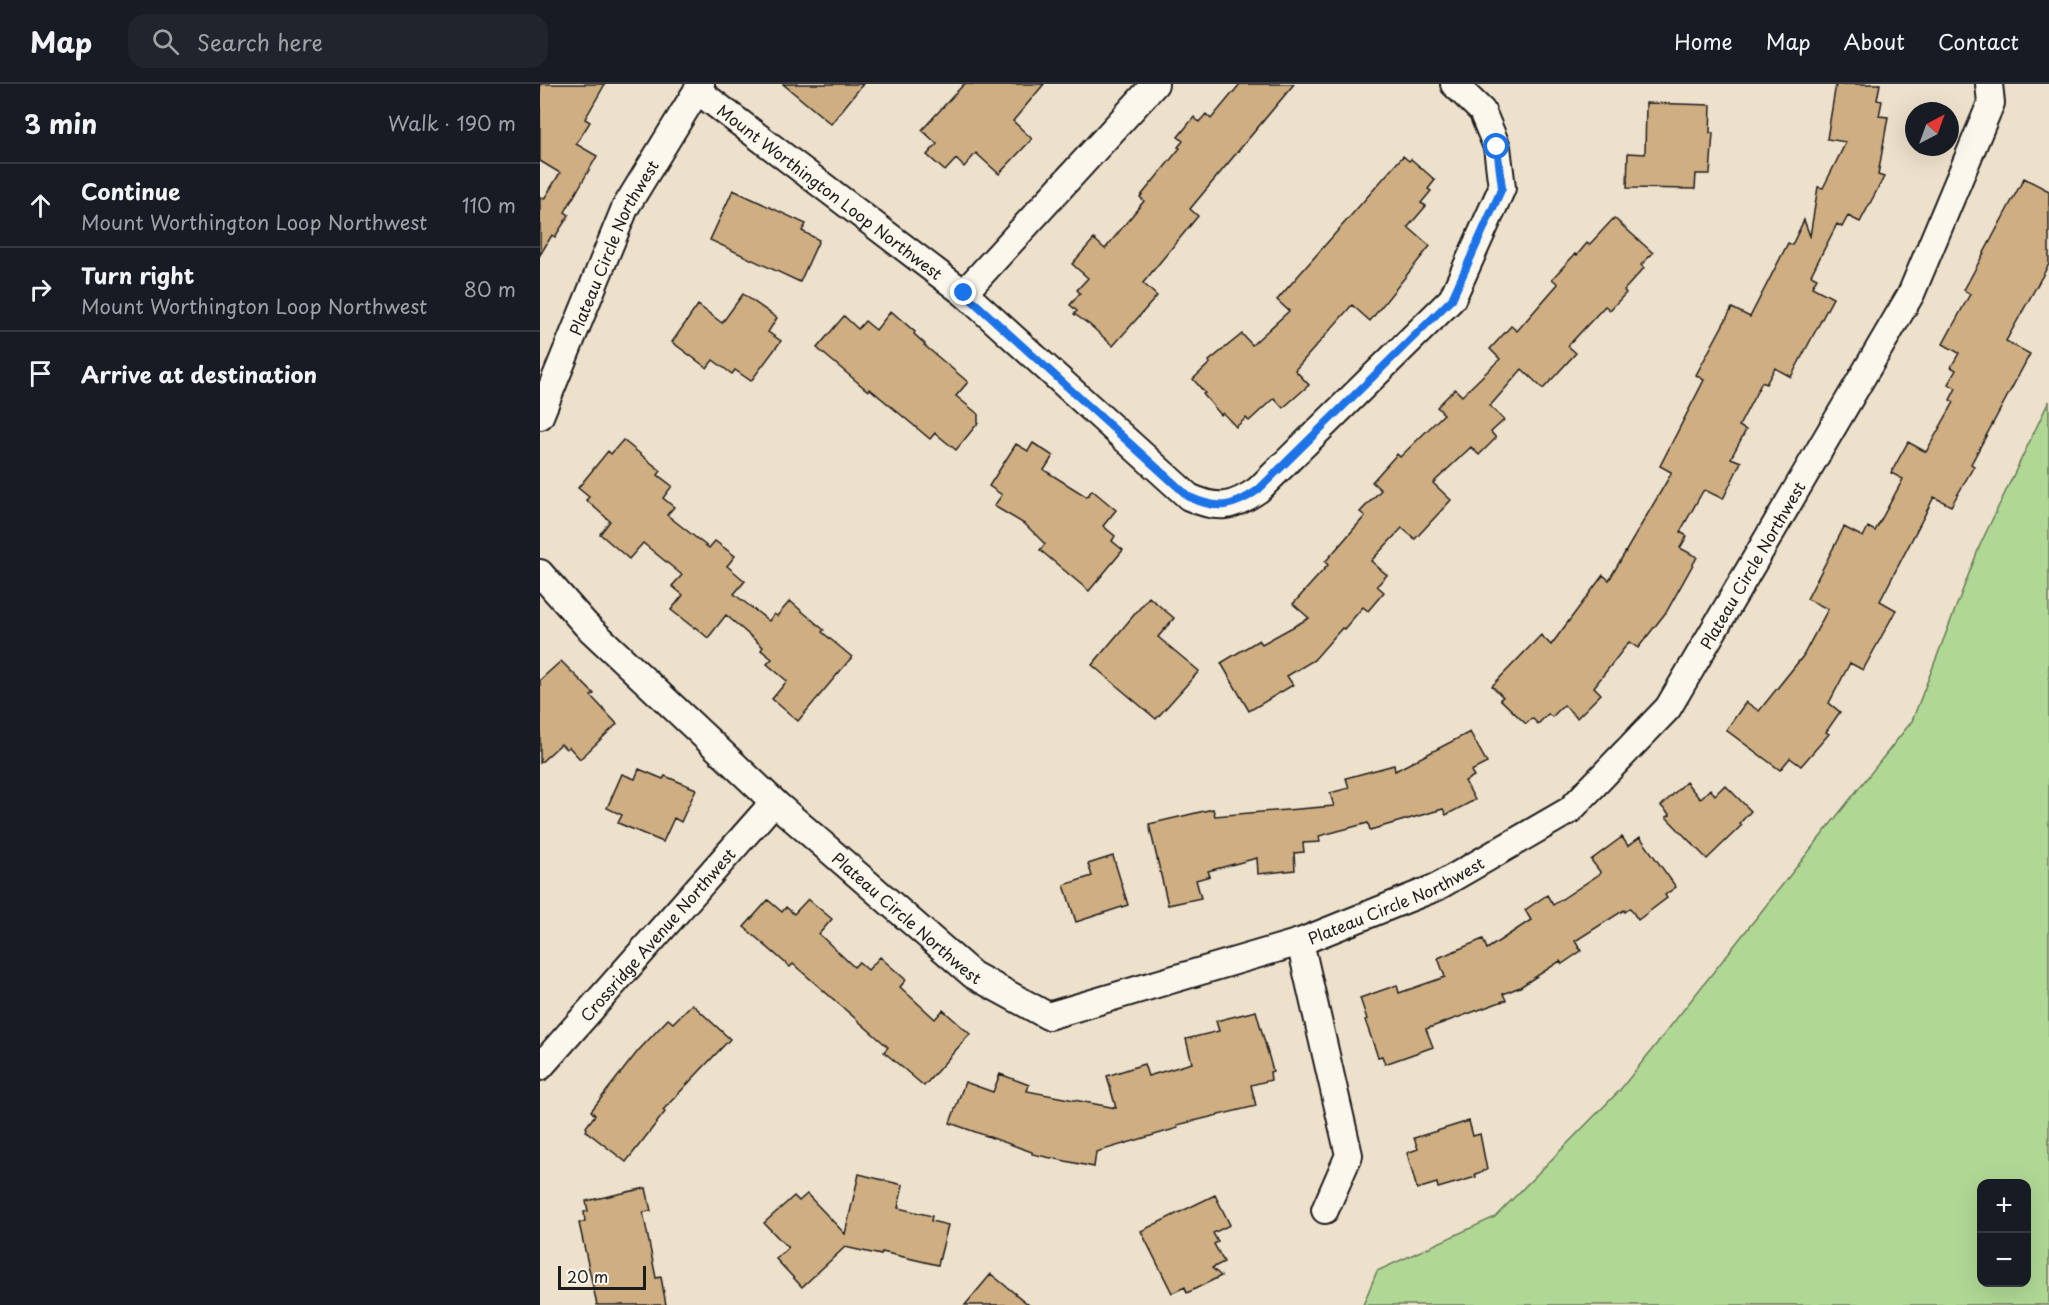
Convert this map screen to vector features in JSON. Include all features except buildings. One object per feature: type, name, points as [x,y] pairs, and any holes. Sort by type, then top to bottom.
[{"type":"street","points":[[964,293],[1155,84]]},
{"type":"street","name":"Mount Worthington Loop Northwest","points":[[700,88],[964,293],[1189,497],[1206,504],[1233,505],[1258,490],[1452,299],[1502,188],[1497,147],[1482,111],[1454,84]]},
{"type":"street","name":"Plateau Circle Northwest","points":[[540,573],[586,625],[774,802],[973,975],[1048,1016],[1300,942],[1437,887],[1570,810],[1668,708],[1911,294],[1991,103],[1989,84]]},
{"type":"street","name":"Plateau Circle Northwest","points":[[540,416],[625,208],[700,88]]},
{"type":"street","name":"Crossridge Avenue Northwest","points":[[540,1067],[774,802]]},
{"type":"street","points":[[1300,942],[1349,1155],[1325,1210]]},
{"type":"green space","points":[[2049,401],[2049,1305],[1363,1305],[1377,1271],[1495,1217],[1620,1090],[1912,721],[1980,545]]},
{"type":"route","points":[[964,293],[1189,497],[1206,504],[1233,505],[1258,490],[1452,299],[1502,188],[1497,147]]}]
